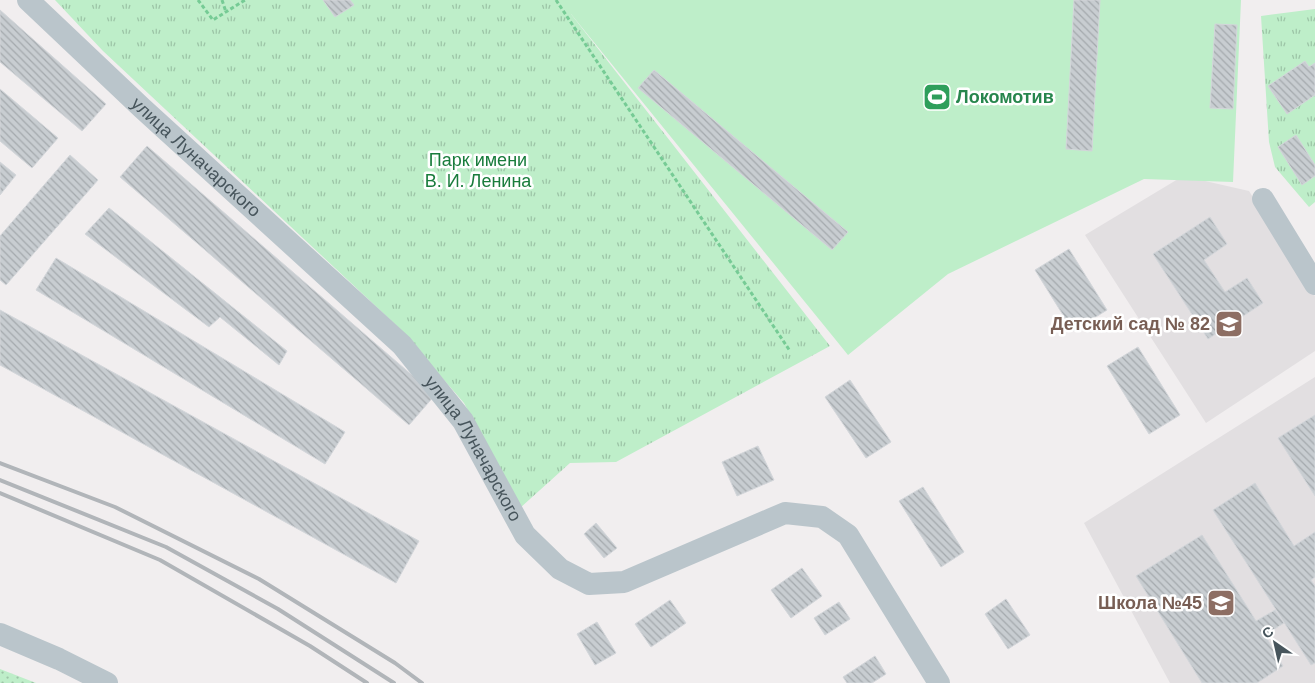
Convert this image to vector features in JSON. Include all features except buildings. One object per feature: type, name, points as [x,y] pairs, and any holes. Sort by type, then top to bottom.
[{"type":"street","name":"улица Луначарского","points":[[28,0],[142,108],[402,345],[463,421],[525,535],[560,569],[589,584],[624,582],[785,513],[822,517],[848,535],[939,683]]},
{"type":"street","points":[[1263,199],[1315,284]]},
{"type":"street","points":[[0,634],[59,659],[107,683]]},
{"type":"path","points":[[198,0],[214,20],[244,0]]},
{"type":"path","points":[[222,0],[226,12]]},
{"type":"path","points":[[556,0],[790,351]]},
{"type":"shaded area","name":"Детский сад № 82","points":[[1183,176],[1249,191],[1315,296],[1315,351],[1206,423],[1085,235]]},
{"type":"shaded area","name":"Школа №45","points":[[1315,377],[1315,683],[1170,683],[1084,523]]},
{"type":"green space","name":"Парк имени В. И. Ленина","points":[[55,0],[571,0],[571,14],[830,346],[616,462],[570,463],[520,508],[464,403],[398,327],[103,51]]},
{"type":"green space","name":"Локомотив","points":[[571,0],[1241,0],[1233,182],[1144,179],[948,274],[848,355],[571,14]]},
{"type":"green space","points":[[1315,9],[1315,202],[1309,207],[1275,167],[1269,142],[1261,16]]},
{"type":"green space","points":[[0,669],[36,683],[0,683]]},
{"type":"railway","points":[[0,463],[115,507],[259,579],[395,663],[422,683]]},
{"type":"railway","points":[[0,480],[166,547],[278,609],[394,683]]},
{"type":"railway","points":[[0,493],[160,560],[310,646],[367,683]]},
{"type":"place","name":"Локомотив","points":[[937,97]]},
{"type":"place","name":"Детский сад № 82","points":[[1229,324]]},
{"type":"place","name":"Школа №45","points":[[1221,603]]}]
